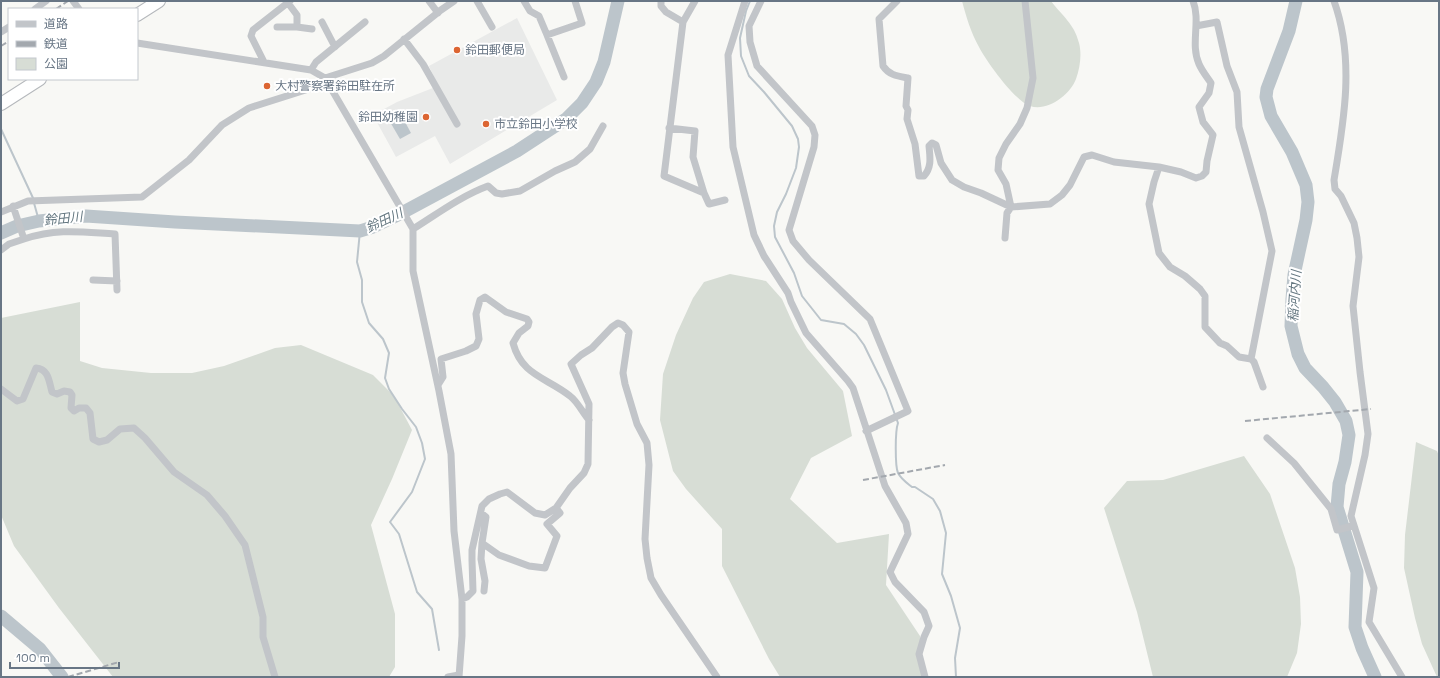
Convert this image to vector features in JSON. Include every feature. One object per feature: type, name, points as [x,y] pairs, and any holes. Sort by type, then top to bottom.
[{"type":"highway","points":[[138,14],[159,1]]},
{"type":"highway","points":[[1,104],[38,80]]},
{"type":"street","points":[[36,8],[46,1]]},
{"type":"street","points":[[429,1],[438,13]]},
{"type":"street","points":[[1,212],[14,208],[28,201],[142,197],[189,160],[222,126],[238,115],[250,108],[315,87],[325,78],[372,63],[454,1]]},
{"type":"street","points":[[477,1],[492,27]]},
{"type":"street","points":[[524,1],[530,11],[539,16],[564,77]]},
{"type":"street","points":[[547,35],[582,23],[575,1]]},
{"type":"street","points":[[661,1],[661,6],[666,12],[683,22]]},
{"type":"street","points":[[694,1],[683,22],[664,176],[704,193]]},
{"type":"street","points":[[745,1],[728,55],[734,147],[754,235],[764,256],[784,285],[806,333],[850,384],[855,394],[885,486],[906,524],[908,534],[890,572],[895,582],[924,612],[929,626],[919,654],[925,677]]},
{"type":"street","points":[[761,1],[749,26],[750,42],[757,66],[812,126],[815,136],[814,147],[789,230],[793,242],[870,319],[908,411],[866,431]]},
{"type":"street","points":[[897,1],[879,19],[883,66],[887,72],[908,78],[906,106],[908,110],[907,119],[915,144],[919,176],[924,176],[928,171],[930,164],[929,146],[932,143],[936,145],[941,163],[952,180],[964,187],[1011,207],[1050,204],[1062,195],[1070,184],[1084,157],[1092,155],[1114,162],[1159,167],[1181,172],[1196,178],[1202,176],[1206,172],[1213,135],[1203,122],[1199,107],[1209,93],[1211,83],[1199,64],[1195,46],[1196,26],[1193,1]]},
{"type":"street","points":[[1005,238],[1007,213],[1011,207],[1006,184],[998,170],[999,158],[1006,144],[1020,124],[1027,108],[1033,78],[1025,1]]},
{"type":"street","points":[[1334,1],[1345,40],[1346,71],[1344,119],[1334,180],[1335,189],[1341,196],[1354,223],[1358,238],[1359,257],[1353,306],[1368,434],[1365,455],[1351,516],[1351,526],[1374,588],[1369,622],[1402,677]]},
{"type":"street","points":[[264,62],[251,36],[253,30],[289,2],[297,15],[297,27]]},
{"type":"street","points":[[322,22],[335,46]]},
{"type":"street","points":[[311,70],[316,62],[365,22]]},
{"type":"street","points":[[1196,26],[1217,22],[1227,66],[1237,92],[1239,127],[1263,212],[1272,251],[1251,359]]},
{"type":"street","points":[[277,27],[312,29]]},
{"type":"street","points":[[404,40],[423,64],[457,124]]},
{"type":"street","points":[[138,43],[311,70],[325,78],[411,227],[413,271],[438,385],[451,454],[454,531],[462,599],[462,636],[459,676],[448,677]]},
{"type":"street","points":[[411,227],[463,197],[488,186],[496,193],[502,194],[520,191],[555,171],[575,162],[590,149],[603,126]]},
{"type":"street","points":[[669,128],[695,131],[694,157],[704,193],[709,204],[726,200]]},
{"type":"street","points":[[1159,167],[1149,204],[1159,253],[1170,267],[1185,276],[1200,289],[1205,296],[1205,327],[1220,343],[1228,346],[1239,357],[1251,359],[1254,362],[1263,387]]},
{"type":"street","points":[[14,208],[24,238]]},
{"type":"street","points":[[1,250],[9,244],[24,238],[63,231],[115,234],[117,290]]},
{"type":"street","points":[[93,280],[117,281]]},
{"type":"street","points":[[438,385],[443,377],[441,358],[466,351],[476,346],[479,339],[476,314],[480,300],[485,297],[506,312],[527,318],[529,322],[528,326],[519,333],[513,343],[519,359],[531,372],[571,396],[589,420]]},
{"type":"street","points":[[462,599],[467,597],[473,591],[472,560],[482,506],[490,499],[508,492],[535,513],[545,515],[556,508],[570,488],[584,473],[588,464],[589,404],[571,364],[580,355],[592,348],[612,327],[618,323],[623,325],[629,332],[623,373],[637,424],[647,442],[649,465],[645,539],[646,558],[651,578],[717,677]]},
{"type":"street","points":[[1,389],[18,401],[23,399],[36,368],[42,369],[46,372],[52,392],[57,394],[64,391],[70,392],[72,395],[71,408],[74,411],[79,408],[86,408],[90,413],[93,439],[99,442],[107,440],[120,428],[134,428],[145,438],[174,472],[207,495],[225,516],[245,545],[264,617],[263,637],[275,677]]},
{"type":"street","points":[[1266,438],[1294,464],[1331,509],[1337,530],[1351,526]]},
{"type":"street","points":[[482,543],[499,555],[529,566],[545,568],[557,536],[547,524],[560,513],[556,508]]},
{"type":"street","points":[[481,513],[486,517],[481,559],[485,581],[484,591]]},
{"type":"shaded area","points":[[517,18],[557,100],[450,164],[435,136],[396,157],[373,115],[397,102],[438,86],[429,66]]},
{"type":"shaded area","points":[[398,109],[411,133],[400,139],[386,115]]},
{"type":"green space","points":[[962,1],[1051,1],[1071,25],[1077,36],[1080,47],[1079,70],[1069,91],[1057,101],[1044,107],[1030,106],[1024,103],[1009,89],[994,71],[976,42]]},
{"type":"green space","points":[[730,274],[766,281],[782,299],[795,328],[807,348],[843,391],[852,436],[811,458],[790,499],[837,543],[889,534],[886,585],[920,636],[923,660],[923,677],[780,677],[769,659],[722,566],[722,529],[686,489],[673,471],[660,420],[663,374],[676,335],[693,298],[704,282]]},
{"type":"green space","points":[[80,302],[80,361],[102,368],[151,373],[192,373],[224,366],[275,348],[301,345],[373,375],[394,396],[412,430],[371,525],[395,614],[395,667],[389,677],[113,677],[59,608],[14,546],[1,515],[1,318]]},
{"type":"green space","points":[[1416,442],[1437,451],[1439,456],[1439,677],[1437,677],[1422,644],[1404,568],[1405,535]]},
{"type":"green space","points":[[1244,456],[1270,494],[1295,568],[1300,597],[1301,624],[1297,653],[1287,677],[1153,677],[1137,612],[1104,508],[1127,481],[1163,480]]},
{"type":"waterway","name":"鈴田川","points":[[1,233],[17,226],[39,221],[86,216],[360,231],[373,227],[517,151],[566,119],[582,103],[596,82],[604,62],[618,1]]},
{"type":"waterway","points":[[750,1],[746,11],[740,38],[741,56],[749,76],[792,126],[798,139],[799,147],[796,168],[777,212],[774,226],[775,237],[794,273],[802,296],[821,320],[844,324],[856,334],[864,345],[886,390],[898,423],[896,433],[896,463],[898,473],[902,479],[912,487],[915,487],[933,499],[940,511],[946,533],[942,574],[951,596],[960,628],[955,658],[956,677]]},
{"type":"waterway","name":"稲河内川","points":[[1296,1],[1289,31],[1267,89],[1266,97],[1271,116],[1292,152],[1306,185],[1308,202],[1306,220],[1294,275],[1291,326],[1298,354],[1305,368],[1335,402],[1346,421],[1349,435],[1345,462],[1339,484],[1337,507],[1357,572],[1355,627],[1362,648],[1375,677]]},
{"type":"waterway","points":[[1,129],[33,198]]},
{"type":"waterway","points":[[34,203],[39,221]]},
{"type":"waterway","points":[[360,231],[357,262],[362,280],[362,302],[369,323],[383,339],[389,353],[385,378],[389,389],[416,427],[422,443],[425,459],[412,492],[390,522],[399,534],[417,592],[432,609],[439,650]]},
{"type":"waterway","points":[[1,616],[40,649],[62,677]]},
{"type":"railway","points":[[58,8],[68,1]]},
{"type":"railway","points":[[1,46],[8,42]]},
{"type":"railway","points":[[1245,421],[1371,409]]},
{"type":"railway","points":[[863,480],[945,465]]},
{"type":"railway","points":[[68,677],[119,662]]},
{"type":"place","name":"鈴田郵便局","points":[[457,50]]},
{"type":"place","name":"大村警察署鈴田駐在所","points":[[267,86]]},
{"type":"place","name":"鈴田幼稚園","points":[[426,117]]},
{"type":"place","name":"市立鈴田小学校","points":[[486,124]]}]
